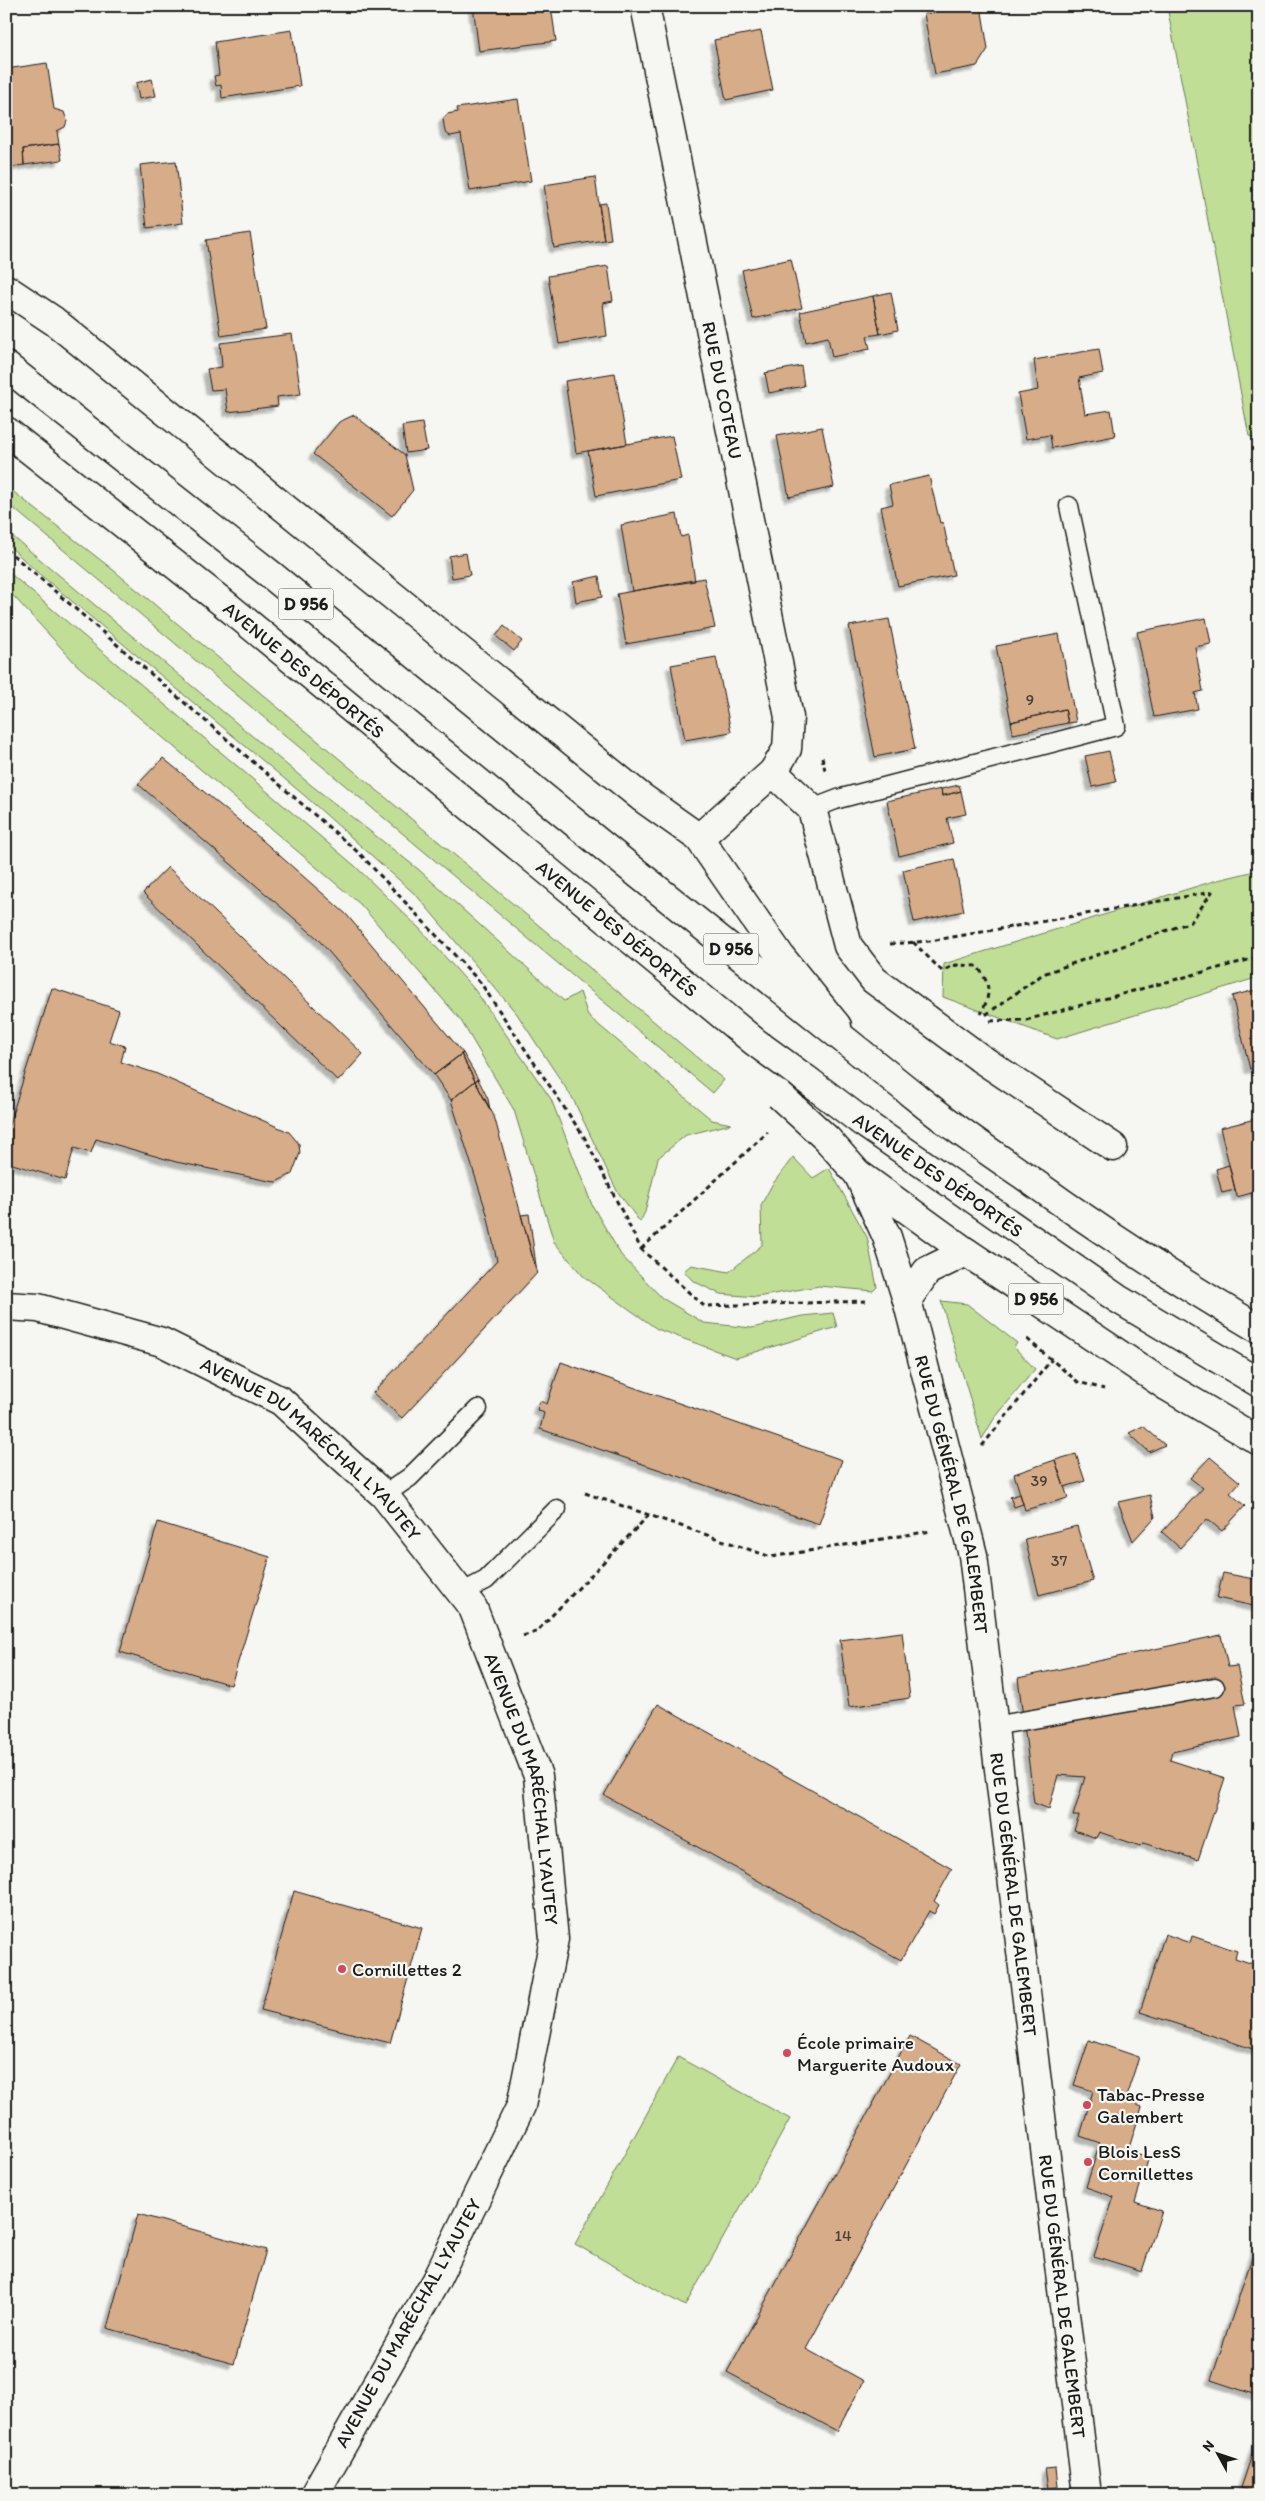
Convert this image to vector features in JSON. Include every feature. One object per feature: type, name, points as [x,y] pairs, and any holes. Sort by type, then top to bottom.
[{"type":"main road","name":"RUE DU COTEAU","points":[[645,6],[790,717],[787,749],[773,772],[699,838]]},
{"type":"main road","points":[[6,289],[54,321],[641,797],[699,838],[781,957],[857,1049]]},
{"type":"main road","name":"D 956","points":[[6,366],[270,574],[594,839],[937,1114],[1048,1194],[1192,1290],[1259,1329]]},
{"type":"main road","name":"AVENUE DES DÉPORTÉS","points":[[6,431],[196,581],[755,1042],[861,1121],[1118,1299],[1259,1383]]},
{"type":"main road","points":[[773,772],[812,809],[848,946],[874,980],[980,1058],[1113,1147]]},
{"type":"main road","name":"D 956","points":[[755,1042],[779,1095],[827,1140],[857,1173],[966,1252],[1168,1387],[1259,1441]]},
{"type":"main road","name":"RUE DU GÉNÉRAL DE GALEMBERT","points":[[857,1173],[887,1237],[907,1300],[973,1555],[1087,2495]]},
{"type":"main road","points":[[907,1300],[927,1271],[966,1252]]},
{"type":"main road","name":"AVENUE DU MARÉCHAL LYAUTEY","points":[[6,1306],[38,1308],[162,1342],[281,1401],[384,1495],[473,1608],[538,1776],[554,1940],[521,2106],[436,2280],[314,2495]]},
{"type":"lane","points":[[812,809],[838,799],[1116,726],[1069,506]]},
{"type":"lane","points":[[384,1495],[410,1477],[478,1409]]},
{"type":"lane","points":[[462,1593],[486,1580],[556,1508]]},
{"type":"lane","points":[[994,1726],[1215,1687]]},
{"type":"path","points":[[6,549],[360,854],[480,982],[586,1140],[641,1248],[704,1306],[870,1301]]},
{"type":"path","points":[[848,946],[913,942],[1212,892],[1191,922],[1043,974],[977,1021],[989,991],[985,977],[977,966],[956,965],[942,971],[913,942]]},
{"type":"path","points":[[987,1021],[1026,1020],[1259,956]]},
{"type":"path","points":[[641,1248],[769,1132]]},
{"type":"path","points":[[980,1448],[1052,1360]]},
{"type":"path","points":[[556,1508],[581,1492],[771,1557],[936,1530]]},
{"type":"path","points":[[518,1638],[536,1632],[648,1515]]},
{"type":"green space","points":[[1167,6],[1259,6],[1259,439],[1249,436]]},
{"type":"green space","points":[[6,486],[112,569],[724,1080],[713,1093],[6,502]]},
{"type":"green space","points":[[6,531],[311,785],[418,869],[564,1001],[580,992],[588,1016],[712,1120],[731,1124],[686,1135],[658,1158],[645,1212],[640,1222],[617,1191],[573,1099],[517,1014],[417,896],[305,796],[37,572],[6,543]]},
{"type":"green space","points":[[6,570],[355,866],[419,928],[475,990],[551,1099],[592,1205],[621,1255],[662,1298],[704,1323],[752,1328],[802,1316],[833,1313],[837,1327],[736,1358],[657,1329],[583,1276],[554,1242],[514,1110],[460,1019],[360,904],[77,665],[6,588]]},
{"type":"green space","points":[[1259,870],[1259,977],[1057,1039],[943,997],[944,964],[1214,881]]},
{"type":"green space","points":[[793,1157],[813,1178],[829,1168],[867,1237],[877,1287],[873,1291],[819,1286],[757,1297],[720,1294],[693,1281],[684,1271],[691,1265],[729,1272],[762,1245],[761,1205],[772,1185]]},
{"type":"green space","points":[[941,1301],[967,1304],[1017,1343],[1014,1347],[1035,1369],[994,1419],[982,1439]]},
{"type":"green space","points":[[678,2057],[790,2119],[685,2306],[575,2244]]},
{"type":"building","points":[[473,6],[551,6],[556,41],[479,51]]},
{"type":"building","points":[[967,6],[981,6],[988,49],[977,66],[935,74],[924,14]]},
{"type":"building","points":[[292,30],[300,86],[222,98],[221,85],[216,86],[214,76],[219,75],[215,42]]},
{"type":"building","points":[[761,31],[773,90],[726,100],[714,40]]},
{"type":"building","points":[[47,63],[54,109],[64,112],[67,121],[65,127],[57,131],[59,144],[23,149],[24,165],[6,168],[6,69]]},
{"type":"building","points":[[152,79],[156,96],[139,99],[136,83]]},
{"type":"building","points":[[518,99],[531,181],[470,191],[461,134],[450,136],[445,132],[443,119],[447,114],[458,112],[457,108]]},
{"type":"building","points":[[59,144],[62,160],[24,165],[23,149]]},
{"type":"building","points":[[176,161],[183,223],[147,228],[140,165]]},
{"type":"building","points":[[595,177],[604,240],[554,248],[544,185]]},
{"type":"building","points":[[606,203],[611,239],[604,240],[599,204]]},
{"type":"building","points":[[250,233],[266,329],[221,336],[206,240]]},
{"type":"building","points":[[791,259],[802,308],[753,319],[742,270]]},
{"type":"building","points":[[608,266],[613,301],[603,303],[607,336],[559,344],[548,276]]},
{"type":"building","points":[[891,292],[898,330],[880,334],[873,296]]},
{"type":"building","points":[[873,296],[880,334],[867,336],[870,349],[832,357],[828,337],[806,342],[800,312]]},
{"type":"building","points":[[292,334],[301,394],[277,397],[278,406],[228,412],[225,389],[211,390],[207,369],[222,367],[220,343]]},
{"type":"building","points":[[1099,349],[1103,373],[1079,378],[1085,414],[1111,410],[1115,436],[1052,448],[1050,435],[1026,439],[1018,394],[1038,390],[1034,360]]},
{"type":"building","points":[[801,366],[804,386],[769,393],[765,373]]},
{"type":"building","points":[[615,373],[627,444],[576,453],[565,381]]},
{"type":"building","points":[[354,415],[405,455],[413,490],[392,516],[313,454],[339,422]]},
{"type":"building","points":[[422,423],[427,450],[406,453],[402,426]]},
{"type":"building","points":[[822,427],[834,487],[789,497],[777,436]]},
{"type":"building","points":[[672,436],[681,480],[596,496],[588,451]]},
{"type":"building","points":[[929,476],[940,523],[943,522],[954,575],[898,586],[881,507],[893,504],[889,485]]},
{"type":"building","points":[[677,514],[681,537],[688,535],[695,581],[632,591],[621,525]]},
{"type":"building","points":[[466,553],[470,575],[452,578],[449,556]]},
{"type":"building","points":[[599,576],[602,597],[576,602],[573,582]]},
{"type":"building","points":[[704,578],[715,628],[626,644],[617,594]]},
{"type":"building","points":[[1206,618],[1211,644],[1195,647],[1203,691],[1195,693],[1198,709],[1154,717],[1137,632]]},
{"type":"building","points":[[889,619],[915,749],[875,757],[849,626]]},
{"type":"building","points":[[504,626],[522,641],[514,651],[496,636]]},
{"type":"building","points":[[1059,634],[1076,722],[1068,723],[1065,709],[1011,722],[996,646]]},
{"type":"building","points":[[716,657],[731,732],[685,740],[671,665]]},
{"type":"building","points":[[1065,709],[1068,723],[1013,734],[1011,722]]},
{"type":"building","points":[[1109,751],[1116,782],[1092,787],[1085,756]]},
{"type":"building","points":[[163,758],[254,833],[346,914],[463,1053],[434,1075],[317,938],[138,784]]},
{"type":"building","points":[[959,785],[961,791],[942,796],[941,789]]},
{"type":"building","points":[[941,789],[942,796],[961,791],[966,814],[947,818],[953,843],[899,856],[887,801]]},
{"type":"building","points":[[954,859],[964,911],[914,922],[903,870]]},
{"type":"building","points":[[168,867],[363,1054],[338,1081],[143,893]]},
{"type":"building","points":[[52,988],[119,1010],[109,1041],[125,1046],[121,1062],[155,1073],[289,1132],[299,1144],[300,1153],[292,1174],[276,1182],[269,1181],[176,1162],[96,1139],[91,1153],[74,1148],[65,1180],[6,1162],[6,1134]]},
{"type":"building","points":[[1259,989],[1259,1067],[1250,1069],[1232,996]]},
{"type":"building","points":[[463,1053],[478,1079],[475,1081],[461,1054]]},
{"type":"building","points":[[461,1054],[475,1081],[451,1100],[434,1075]]},
{"type":"building","points":[[478,1079],[488,1099],[490,1110],[475,1081]]},
{"type":"building","points":[[475,1081],[494,1116],[537,1273],[402,1418],[373,1393],[497,1261],[487,1214],[451,1100]]},
{"type":"building","points":[[1259,1118],[1259,1191],[1237,1197],[1220,1128]]},
{"type":"building","points":[[1229,1165],[1235,1190],[1222,1193],[1216,1169]]},
{"type":"building","points":[[529,1214],[535,1258],[537,1273],[521,1215]]},
{"type":"building","points":[[561,1362],[842,1460],[819,1524],[540,1429],[544,1413],[537,1410],[540,1401],[547,1404]]},
{"type":"building","points":[[1143,1426],[1165,1445],[1149,1452],[1129,1433]]},
{"type":"building","points":[[1076,1454],[1085,1481],[1064,1487],[1055,1460]]},
{"type":"building","points":[[1210,1457],[1240,1482],[1230,1493],[1245,1506],[1222,1531],[1207,1519],[1180,1548],[1162,1532],[1203,1488],[1190,1478]]},
{"type":"building","points":[[1055,1460],[1068,1498],[1025,1510],[1014,1474]]},
{"type":"building","points":[[1020,1494],[1023,1504],[1014,1507],[1010,1497]]},
{"type":"building","points":[[1150,1495],[1155,1517],[1133,1541],[1118,1502]]},
{"type":"building","points":[[158,1522],[270,1557],[231,1685],[120,1652]]},
{"type":"building","points":[[1077,1526],[1093,1581],[1039,1595],[1025,1539]]},
{"type":"building","points":[[1223,1573],[1259,1580],[1258,1607],[1217,1598]]},
{"type":"building","points":[[902,1632],[910,1698],[849,1707],[840,1640]]},
{"type":"building","points":[[1221,1635],[1228,1667],[1237,1666],[1245,1704],[1235,1705],[1241,1737],[1172,1752],[1170,1760],[1225,1778],[1198,1860],[1143,1843],[1140,1846],[1099,1832],[1096,1838],[1074,1830],[1079,1816],[1073,1816],[1085,1777],[1058,1775],[1049,1809],[1034,1803],[1018,1678]]},
{"type":"building","points":[[658,1704],[952,1869],[934,1901],[939,1905],[934,1914],[929,1911],[901,1960],[604,1795]]},
{"type":"building","name":"Cornillettes 2","points":[[294,1891],[422,1928],[390,2043],[261,2010]]},
{"type":"building","points":[[1165,1934],[1190,1943],[1192,1936],[1237,1951],[1235,1958],[1259,1966],[1259,2051],[1140,2012]]},
{"type":"building","points":[[910,2036],[961,2064],[806,2349],[864,2381],[837,2431],[727,2372]]},
{"type":"building","points":[[1089,2040],[1139,2057],[1125,2100],[1142,2107],[1128,2151],[1149,2157],[1135,2202],[1162,2211],[1142,2271],[1094,2256],[1114,2197],[1086,2187],[1100,2143],[1080,2136],[1093,2091],[1074,2085]]},
{"type":"building","points":[[138,2214],[266,2250],[234,2364],[107,2328]]},
{"type":"building","points":[[1259,2237],[1259,2396],[1211,2380]]},
{"type":"building","points":[[1259,2434],[1259,2494],[1241,2488]]},
{"type":"building","points":[[1056,2468],[1058,2487],[1048,2488],[1045,2469]]},
{"type":"place","name":"Cornillettes 2","points":[[342,1969]]},
{"type":"place","name":"École primaire Marguerite Audoux","points":[[787,2053]]},
{"type":"place","name":"Tabac-Presse Galembert","points":[[1087,2105]]},
{"type":"place","name":"Blois LesS Cornillettes","points":[[1088,2162]]}]
